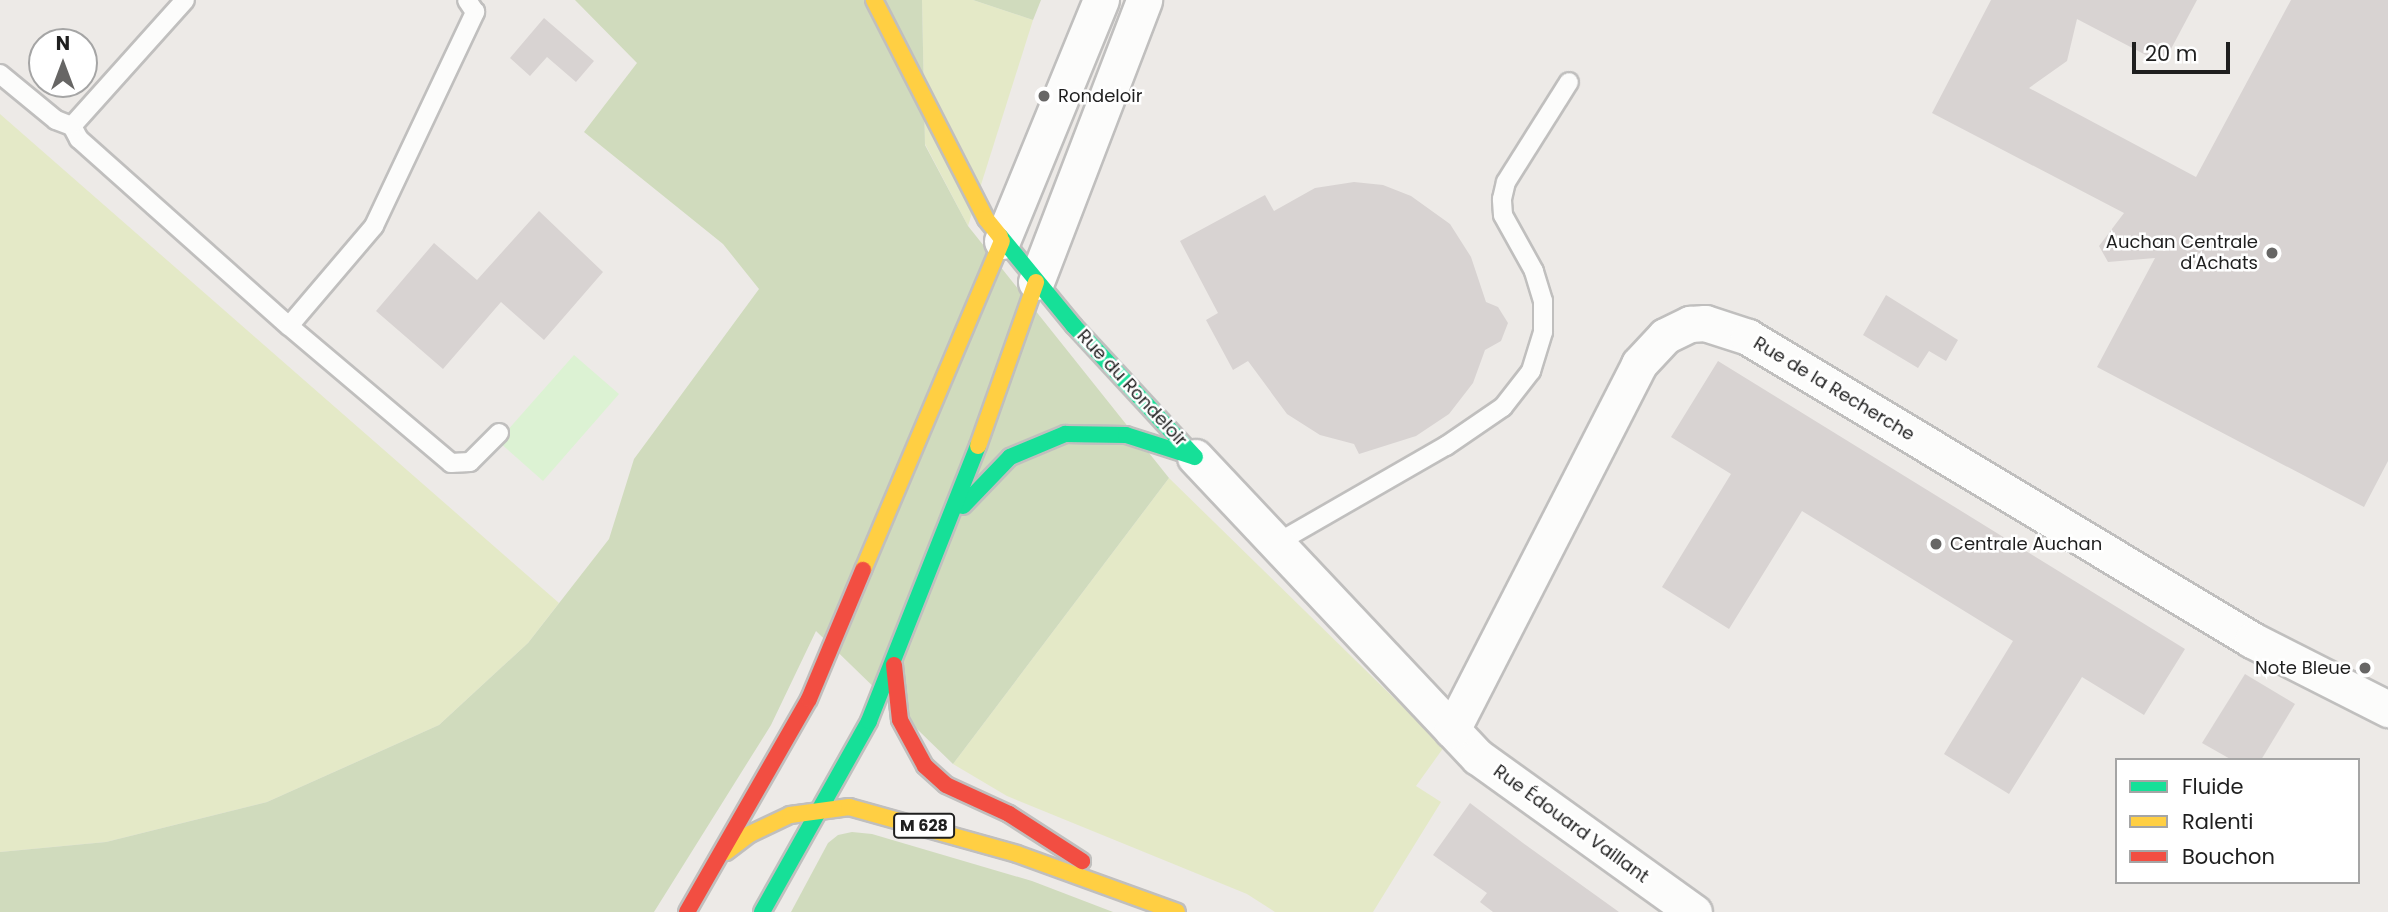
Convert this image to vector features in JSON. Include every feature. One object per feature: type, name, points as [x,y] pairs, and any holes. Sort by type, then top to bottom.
[{"type":"main road","name":"Rue du Rondeloir","points":[[874,0],[969,193],[1002,241],[1195,457]]},
{"type":"main road","points":[[722,855],[803,709],[835,641],[1002,241]]},
{"type":"main road","points":[[762,912],[853,754],[951,521],[1036,282]]},
{"type":"main road","points":[[951,521],[988,476],[1010,457],[1065,434],[1126,435],[1195,457]]},
{"type":"main road","points":[[894,659],[900,720],[925,766],[946,785],[1009,814],[1130,893]]},
{"type":"main road","name":"M 628","points":[[687,912],[722,855],[750,834],[790,815],[822,807],[875,811],[1130,893],[1177,912]]},
{"type":"street","points":[[1002,241],[1101,0]]},
{"type":"street","points":[[1036,282],[1144,0]]},
{"type":"street","name":"Rue de la Recherche","points":[[1452,730],[1639,364],[1665,336],[1690,324],[1705,323],[1740,333],[2252,640],[2388,709]]},
{"type":"street","name":"Rue du Rondeloir","points":[[1195,457],[1452,730]]},
{"type":"street","name":"Rue Édouard Vaillant","points":[[1452,730],[1478,757],[1694,912]]},
{"type":"lane","points":[[72,126],[185,0]]},
{"type":"lane","points":[[289,326],[374,226],[475,12],[467,0]]},
{"type":"lane","points":[[0,74],[56,120],[72,126],[79,139],[289,326],[451,463],[470,461],[499,433]]},
{"type":"lane","points":[[1277,543],[1446,446],[1503,407],[1531,371],[1543,332],[1543,300],[1534,271],[1503,215],[1502,199],[1506,182],[1569,82]]},
{"type":"green space","points":[[575,0],[922,0],[925,145],[968,226],[1169,478],[953,764],[816,631],[771,725],[654,912],[0,912],[0,852],[106,842],[267,802],[439,725],[528,643],[609,539],[634,459],[759,289],[723,244],[584,132],[637,63]]},
{"type":"green space","points":[[922,0],[973,0],[1033,20],[968,226],[925,144]]},
{"type":"green space","points":[[973,0],[1041,0],[1033,20]]},
{"type":"green space","points":[[0,114],[559,603],[528,643],[439,725],[267,802],[106,842],[0,852]]},
{"type":"green space","points":[[574,355],[619,394],[543,481],[498,441]]},
{"type":"green space","points":[[1169,478],[1444,747],[1416,786],[1441,802],[1373,912],[1275,912],[1247,894],[1007,796],[953,764]]},
{"type":"green space","points":[[852,832],[872,834],[1032,881],[1113,912],[791,912],[828,843],[838,835]]},
{"type":"building","name":"Auchan Centrale d'Achats","points":[[1991,0],[2197,0],[2163,64],[2077,19],[2067,61],[2029,88],[2196,177],[2291,0],[2388,0],[2388,461],[2364,507],[2097,367],[2155,258],[2108,262],[2099,246],[2124,213],[1932,113]]},
{"type":"building","points":[[544,18],[594,61],[576,82],[547,57],[530,76],[510,58]]},
{"type":"building","points":[[1354,182],[1383,185],[1411,196],[1450,224],[1471,257],[1486,302],[1498,307],[1508,323],[1501,341],[1485,350],[1473,383],[1449,414],[1416,436],[1359,454],[1354,444],[1320,435],[1287,414],[1248,361],[1233,370],[1206,320],[1218,313],[1180,241],[1265,195],[1274,211],[1315,188]]},
{"type":"building","points":[[539,211],[603,272],[544,340],[501,302],[443,369],[376,311],[434,243],[477,280]]},
{"type":"building","points":[[1886,295],[1958,340],[1946,361],[1929,351],[1918,368],[1863,335]]},
{"type":"building","name":"Centrale Auchan","points":[[1718,361],[2185,649],[2144,715],[2082,677],[2009,794],[1944,754],[2013,641],[1802,511],[1729,629],[1662,587],[1731,474],[1671,437]]},
{"type":"building","points":[[2245,674],[2295,704],[2262,758],[2228,758],[2202,743]]},
{"type":"building","points":[[1470,803],[1619,912],[1493,912],[1480,902],[1487,893],[1433,855]]},
{"type":"traffic: fast","points":[[1000,236],[1074,326],[1195,457]]},
{"type":"traffic: fast","points":[[963,506],[1010,457],[1065,434],[1126,435],[1195,457]]},
{"type":"traffic: fast","points":[[762,912],[869,721],[978,446]]},
{"type":"traffic: slow","points":[[874,0],[986,219],[1000,236]]},
{"type":"traffic: slow","points":[[863,570],[1002,241]]},
{"type":"traffic: slow","points":[[978,446],[1036,282]]},
{"type":"traffic: slow","points":[[726,852],[750,834],[790,815],[849,807],[1017,854],[1177,912]]},
{"type":"traffic: jam","points":[[687,912],[809,699],[863,570]]},
{"type":"traffic: jam","points":[[894,665],[900,720],[925,766],[946,785],[1009,814],[1082,861]]},
{"type":"place","name":"Rondeloir","points":[[1044,96]]},
{"type":"place","name":"Auchan Centrale d'Achats","points":[[2272,253]]},
{"type":"place","name":"Centrale Auchan","points":[[1936,544]]},
{"type":"place","name":"Note Bleue","points":[[2365,668]]}]
